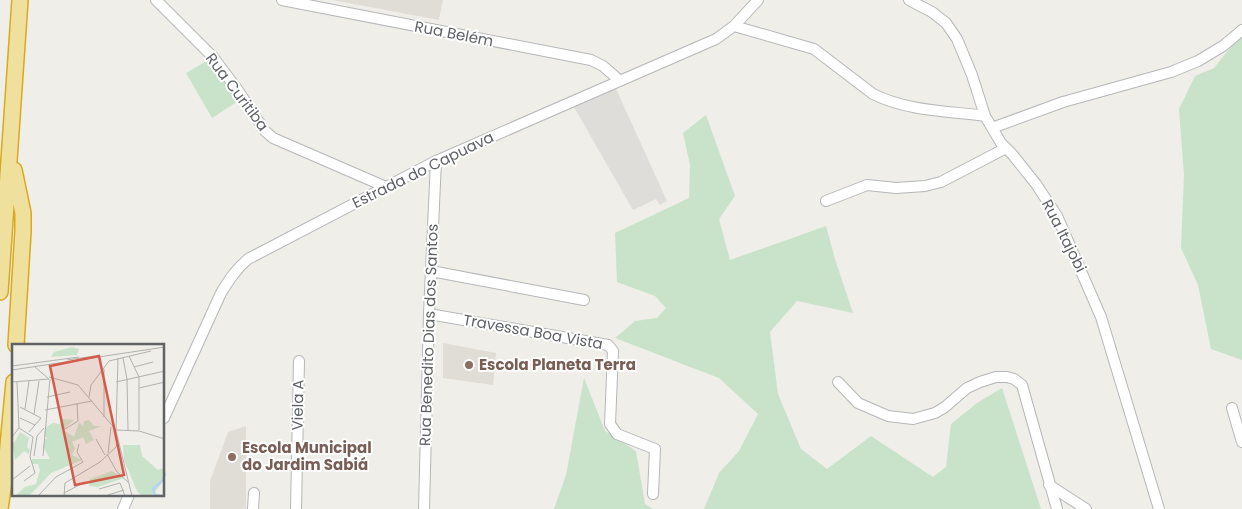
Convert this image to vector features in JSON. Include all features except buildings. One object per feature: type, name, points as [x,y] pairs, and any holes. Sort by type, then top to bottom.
[{"type":"highway","points":[[0,292],[20,0]]},
{"type":"highway","points":[[10,155],[23,213],[16,344]]},
{"type":"highway","points":[[0,509],[12,403]]},
{"type":"street","name":"Rua Curitiba","points":[[156,0],[213,57],[265,131],[273,138],[386,187]]},
{"type":"street","name":"Rua Belém","points":[[282,0],[591,60],[603,66],[619,80]]},
{"type":"street","name":"Estrada do Capuava","points":[[165,416],[221,293],[231,276],[248,259],[436,161],[716,38],[734,26],[758,0]]},
{"type":"street","name":"Rua Itajobi","points":[[909,0],[932,12],[946,23],[957,39],[972,74],[984,116],[1001,143],[1036,184],[1057,216],[1104,325],[1159,509]]},
{"type":"street","points":[[734,26],[814,49],[882,99],[914,108],[984,116]]},
{"type":"street","points":[[992,128],[1063,102],[1171,72],[1198,61],[1223,46],[1242,30]]},
{"type":"street","points":[[826,201],[867,185],[896,188],[925,186],[941,182],[1006,148]]},
{"type":"street","name":"Rua Benedito Dias dos Santos","points":[[424,509],[428,314],[436,161]]},
{"type":"street","points":[[431,271],[584,300]]},
{"type":"street","name":"Travessa Boa Vista","points":[[428,314],[608,345],[613,352],[610,424],[617,434],[655,449],[653,494]]},
{"type":"street","name":"Viela A","points":[[296,509],[299,361]]},
{"type":"street","points":[[838,382],[858,403],[888,416],[913,419],[935,413],[968,388],[980,382],[1007,377],[1014,379],[1022,385],[1057,509]]},
{"type":"street","points":[[1232,408],[1242,442]]},
{"type":"street","points":[[1049,485],[1086,509]]},
{"type":"street","points":[[253,509],[254,494]]},
{"type":"street","points":[[123,509],[129,496]]},
{"type":"shaded area","points":[[332,0],[443,0],[439,20]]},
{"type":"shaded area","points":[[616,89],[667,201],[660,205],[656,199],[633,210],[574,107]]},
{"type":"shaded area","name":"Escola Planeta Terra","points":[[443,343],[496,353],[493,385],[443,378]]},
{"type":"shaded area","name":"Escola Municipal do Jardim Sabiá","points":[[246,426],[246,509],[210,509],[210,481],[228,432]]},
{"type":"green space","points":[[1242,37],[1242,360],[1211,349],[1198,285],[1181,248],[1184,175],[1179,109],[1195,76],[1214,68],[1230,48]]},
{"type":"green space","points":[[210,59],[240,100],[212,118],[186,73]]},
{"type":"green space","points":[[706,115],[735,196],[719,219],[730,260],[826,226],[853,313],[797,301],[770,332],[778,394],[801,449],[827,469],[871,436],[933,477],[946,467],[951,424],[977,403],[1002,388],[1041,509],[704,509],[719,473],[739,451],[758,414],[719,378],[615,338],[635,321],[657,318],[666,308],[655,296],[617,282],[615,233],[689,198],[690,165],[683,133]]},
{"type":"green space","points":[[584,378],[605,431],[636,451],[645,504],[653,509],[554,509],[566,475]]},
{"type":"place","name":"Escola Planeta Terra","points":[[469,365]]},
{"type":"place","name":"Escola Municipal do Jardim Sabiá","points":[[232,457]]}]
